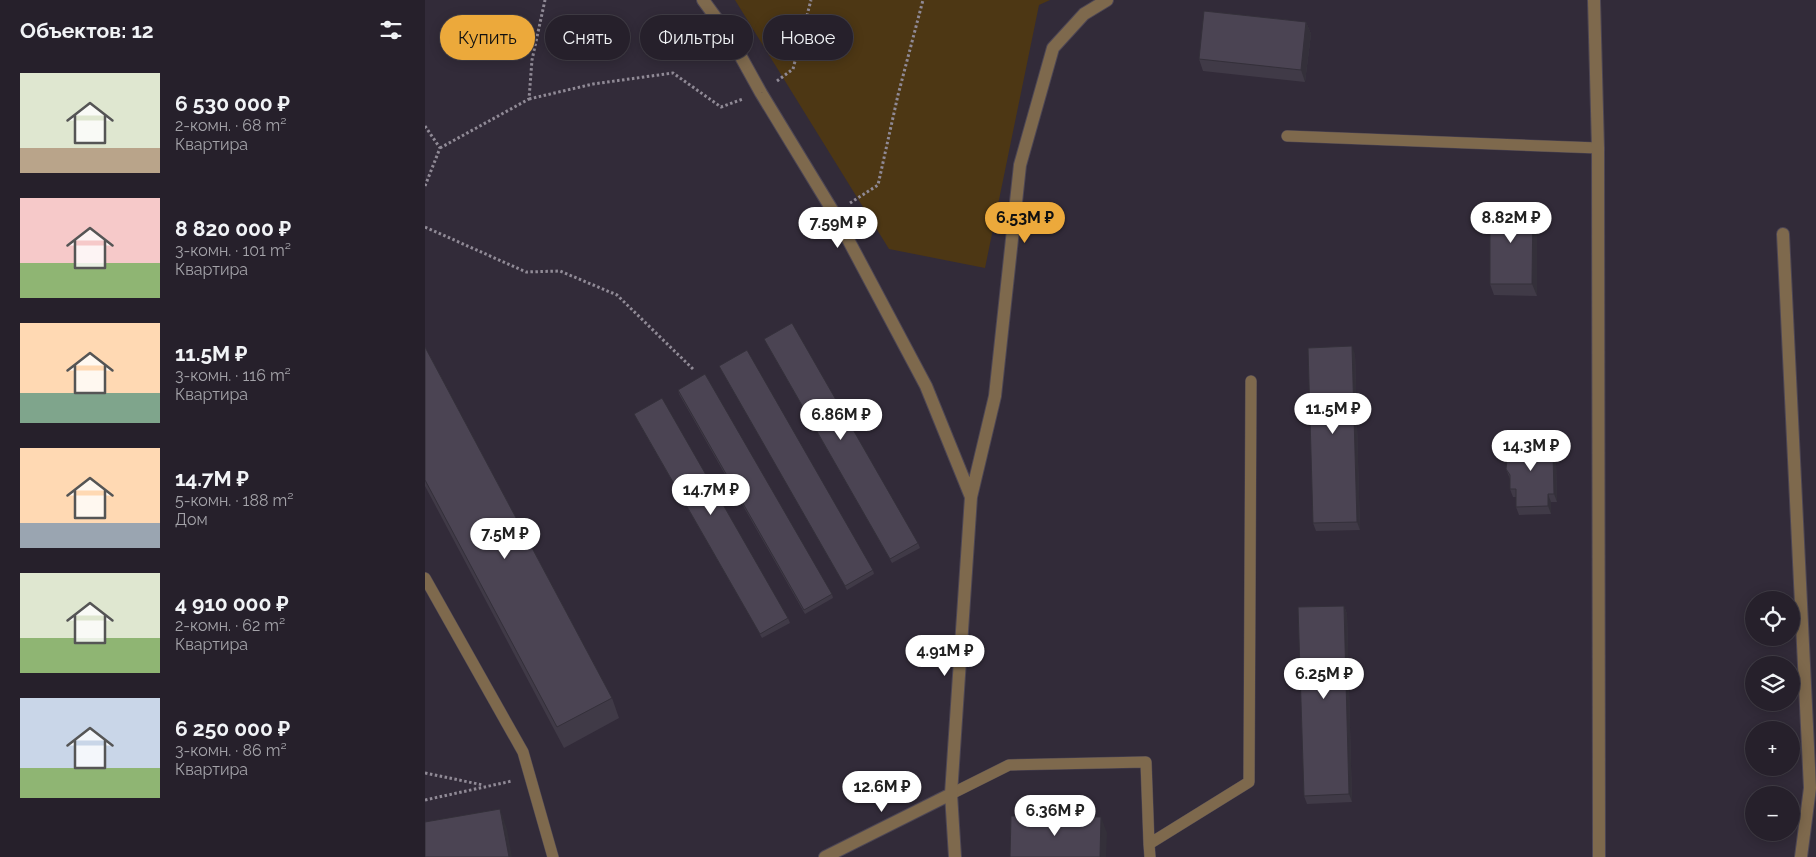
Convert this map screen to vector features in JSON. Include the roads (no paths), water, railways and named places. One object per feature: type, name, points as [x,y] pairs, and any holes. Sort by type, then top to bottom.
[{"type":"street","points":[[703,0],[730,37],[761,92],[835,213],[926,386],[971,498]]},
{"type":"street","points":[[955,857],[951,794],[971,498],[995,396],[1020,165],[1053,48],[1084,14],[1107,0]]},
{"type":"street","points":[[1595,0],[1598,148],[1599,857]]},
{"type":"street","points":[[1783,234],[1810,788],[1801,857]]},
{"type":"street","points":[[825,857],[951,794]]},
{"type":"lane","points":[[1287,136],[1598,148]]},
{"type":"lane","points":[[1149,844],[1249,782],[1251,381]]},
{"type":"lane","points":[[425,578],[523,752],[553,857]]},
{"type":"lane","points":[[951,794],[1009,765],[1146,762],[1149,857]]}]
